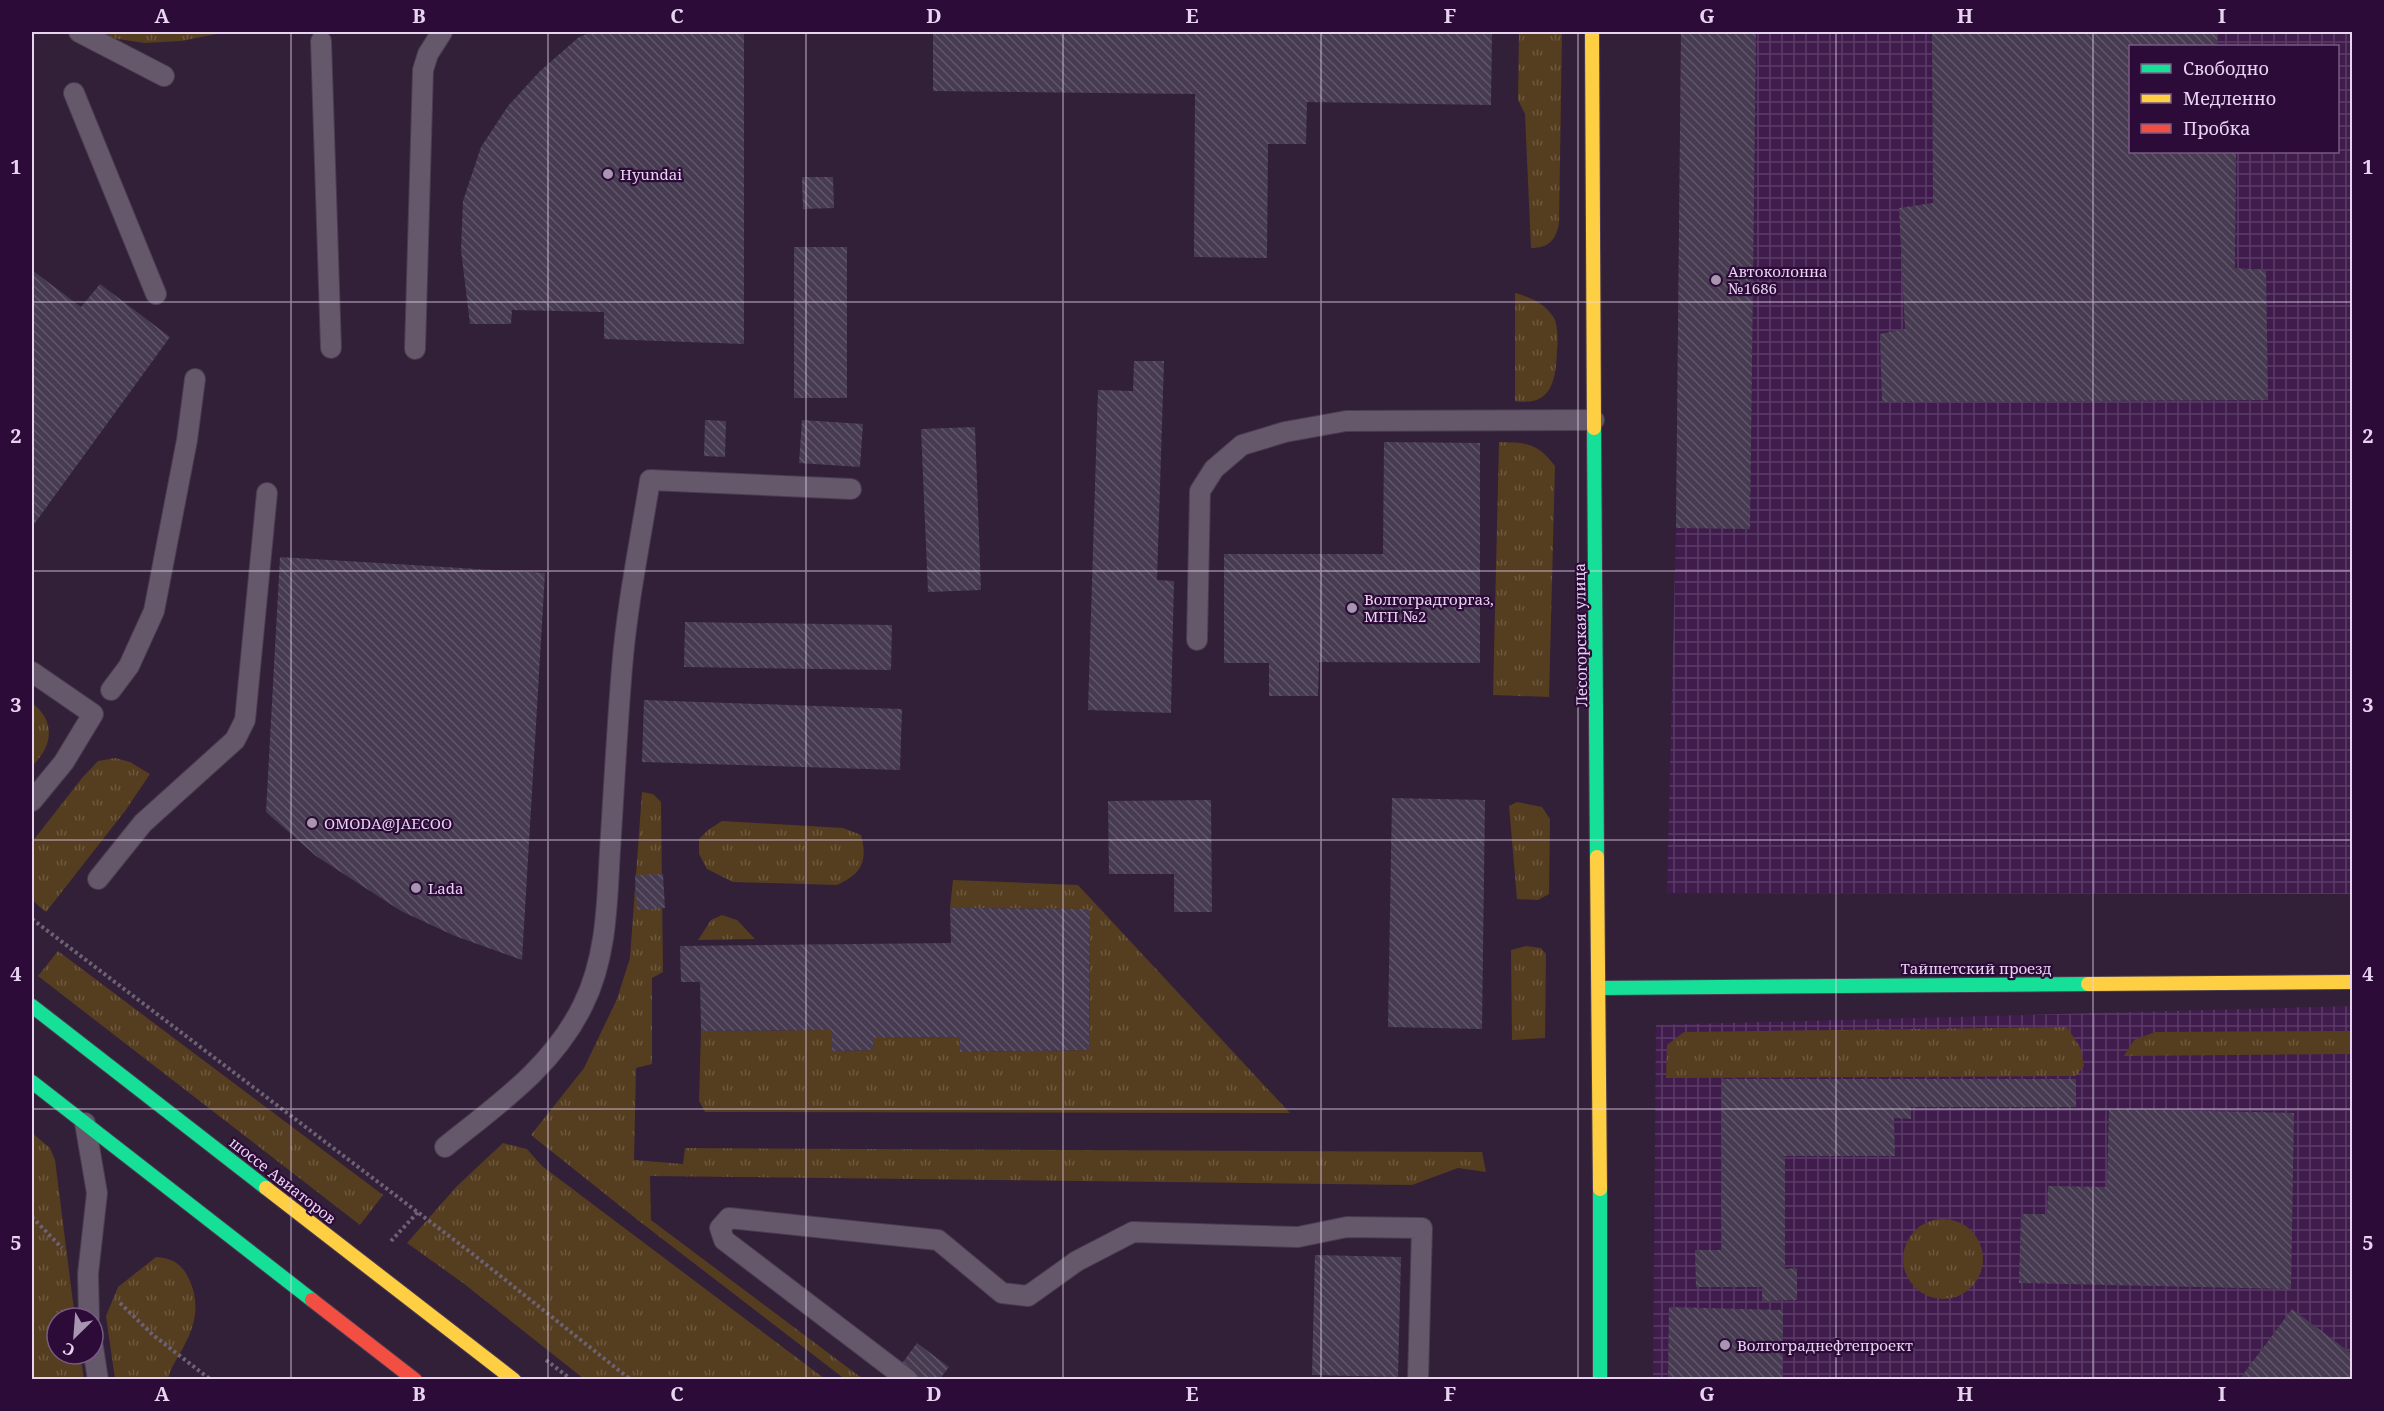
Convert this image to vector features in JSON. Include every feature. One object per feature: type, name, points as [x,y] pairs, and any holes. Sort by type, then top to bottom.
[{"type":"main road","name":"Лесогорская улица","points":[[1592,32],[1592,282],[1600,988],[1600,1380]]},
{"type":"main road","name":"Тайшетский проезд","points":[[1600,988],[2352,982]]},
{"type":"main road","name":"шоссе Авиаторов","points":[[32,1006],[514,1380]]},
{"type":"main road","points":[[32,1082],[415,1380]]},
{"type":"lane","points":[[79,32],[164,76]]},
{"type":"lane","points":[[416,349],[423,70],[428,54],[442,32]]},
{"type":"lane","points":[[321,41],[331,348]]},
{"type":"lane","points":[[74,93],[156,294]]},
{"type":"lane","points":[[111,690],[129,666],[154,611],[187,440],[195,379]]},
{"type":"lane","points":[[1197,640],[1200,491],[1214,469],[1242,446],[1285,432],[1346,421],[1594,420]]},
{"type":"lane","points":[[445,1147],[531,1078],[561,1040],[583,1006],[597,968],[606,925],[622,667],[629,606],[650,480],[851,489]]},
{"type":"lane","points":[[98,879],[142,823],[235,740],[245,720],[267,493]]},
{"type":"lane","points":[[32,672],[93,714],[64,762],[32,801]]},
{"type":"lane","points":[[85,1123],[97,1193],[88,1274],[89,1306]]},
{"type":"lane","points":[[908,1380],[724,1240],[720,1228],[729,1218],[938,1240],[1002,1293],[1028,1296],[1077,1261],[1132,1232],[1298,1237],[1347,1227],[1422,1228],[1418,1380]]},
{"type":"path","points":[[32,919],[474,1255],[631,1380]]},
{"type":"shaded area","points":[[1681,32],[2352,32],[2352,894],[1667,893],[1676,528]]},
{"type":"shaded area","points":[[2352,1006],[2352,1379],[1653,1380],[1656,1025]]},
{"type":"green space","points":[[98,32],[226,32],[181,41],[145,43],[97,36]]},
{"type":"green space","points":[[1519,32],[1562,32],[1559,223],[1551,242],[1537,248],[1531,248],[1525,114],[1518,100]]},
{"type":"green space","points":[[1515,293],[1532,299],[1546,308],[1554,318],[1557,329],[1555,371],[1550,389],[1537,400],[1527,402],[1515,401]]},
{"type":"green space","points":[[1499,442],[1531,445],[1543,452],[1555,466],[1549,697],[1493,695]]},
{"type":"green space","points":[[32,703],[45,718],[49,734],[44,750],[32,766]]},
{"type":"green space","points":[[115,758],[130,762],[150,774],[125,811],[46,912],[32,900],[32,842],[98,761]]},
{"type":"green space","points":[[642,792],[653,794],[661,802],[663,972],[652,978],[652,1064],[636,1068],[634,1160],[683,1164],[685,1148],[1482,1152],[1486,1172],[1458,1168],[1412,1185],[650,1176],[651,1220],[863,1379],[846,1380],[531,1135],[584,1068],[617,999],[630,958]]},
{"type":"green space","points":[[1517,802],[1542,807],[1550,819],[1549,894],[1538,900],[1517,899],[1509,806]]},
{"type":"green space","points":[[722,821],[843,828],[861,835],[864,852],[861,866],[852,876],[837,885],[733,882],[707,869],[699,854],[699,839]]},
{"type":"green space","points":[[953,880],[1078,885],[1290,1113],[705,1112],[699,1101],[701,1031],[832,1030],[833,1051],[873,1050],[873,1038],[960,1037],[961,1052],[1089,1050],[1090,909],[950,908]]},
{"type":"green space","points":[[722,915],[737,920],[755,939],[698,940],[711,920]]},
{"type":"green space","points":[[1526,946],[1541,948],[1546,954],[1545,1038],[1512,1040],[1511,950]]},
{"type":"green space","points":[[58,951],[383,1195],[360,1225],[38,976]]},
{"type":"green space","points":[[2067,1027],[2080,1047],[2084,1066],[2076,1076],[1666,1078],[1667,1045],[1684,1032]]},
{"type":"green space","points":[[2352,1031],[2352,1054],[2124,1056],[2134,1040],[2155,1032]]},
{"type":"green space","points":[[32,1133],[50,1148],[55,1160],[73,1306],[45,1306],[45,1366],[82,1366],[84,1379],[32,1379]]},
{"type":"green space","points":[[503,1143],[527,1149],[542,1166],[825,1379],[584,1379],[463,1283],[407,1243],[457,1186]]},
{"type":"green space","points":[[1943,1219],[1958,1222],[1971,1231],[1980,1244],[1983,1259],[1980,1274],[1971,1287],[1958,1296],[1943,1299],[1928,1296],[1915,1287],[1906,1274],[1903,1259],[1906,1244],[1915,1231],[1928,1222]]},
{"type":"green space","points":[[156,1257],[176,1263],[189,1279],[195,1296],[194,1321],[168,1379],[115,1379],[106,1316],[118,1287]]},
{"type":"building","name":"Hyundai","points":[[592,32],[744,32],[744,344],[604,339],[604,312],[512,310],[511,324],[470,324],[461,250],[463,201],[481,147],[508,106],[540,71],[579,37]]},
{"type":"building","points":[[933,32],[1492,32],[1491,105],[1307,102],[1306,144],[1268,144],[1267,258],[1194,257],[1195,94],[933,91]]},
{"type":"building","name":"Автоколонна №1686","points":[[1681,32],[1756,32],[1750,529],[1676,528]]},
{"type":"building","points":[[1932,32],[2218,32],[2217,45],[2129,45],[2129,153],[2236,153],[2235,268],[2266,270],[2268,400],[1882,402],[1880,334],[1905,329],[1899,208],[1933,203]]},
{"type":"building","points":[[802,177],[833,177],[834,208],[803,209]]},
{"type":"building","points":[[794,247],[847,247],[847,398],[794,398]]},
{"type":"building","points":[[32,270],[81,307],[100,284],[170,337],[32,527]]},
{"type":"building","points":[[1134,361],[1164,361],[1157,580],[1174,581],[1171,713],[1088,710],[1098,390],[1133,391]]},
{"type":"building","points":[[705,420],[726,421],[725,457],[704,456]]},
{"type":"building","points":[[802,420],[863,424],[860,467],[799,463]]},
{"type":"building","points":[[975,427],[981,590],[928,592],[921,429]]},
{"type":"building","name":"Волгоградгоргаз, МГП №2","points":[[1384,442],[1480,443],[1480,663],[1319,662],[1318,696],[1269,696],[1269,663],[1224,663],[1224,554],[1383,554]]},
{"type":"building","points":[[280,557],[545,573],[522,960],[455,936],[401,911],[316,856],[266,812]]},
{"type":"building","points":[[685,622],[892,625],[891,670],[684,667]]},
{"type":"building","points":[[644,700],[902,709],[900,770],[642,762]]},
{"type":"building","points":[[1392,798],[1485,800],[1482,1029],[1388,1027]]},
{"type":"building","points":[[1211,800],[1212,912],[1174,912],[1174,874],[1109,874],[1108,801]]},
{"type":"building","points":[[663,874],[665,908],[637,910],[635,875]]},
{"type":"building","points":[[950,908],[1090,909],[1089,1050],[960,1052],[960,1037],[873,1038],[873,1050],[832,1051],[832,1030],[701,1031],[700,982],[681,982],[680,946],[951,943]]},
{"type":"building","points":[[1722,1079],[2076,1079],[2076,1107],[1911,1107],[1911,1119],[1894,1118],[1895,1156],[1785,1156],[1785,1269],[1797,1268],[1797,1300],[1762,1301],[1762,1287],[1696,1287],[1695,1250],[1722,1250]]},
{"type":"building","points":[[2109,1109],[2294,1113],[2291,1289],[2019,1283],[2021,1214],[2047,1214],[2048,1186],[2107,1187]]},
{"type":"building","points":[[1315,1255],[1401,1257],[1398,1377],[1312,1375]]},
{"type":"building","name":"Волгограднефтепроект","points":[[1669,1307],[1783,1310],[1782,1380],[1668,1380]]},
{"type":"building","points":[[2292,1309],[2352,1354],[2352,1380],[2239,1380]]},
{"type":"building","points":[[917,1343],[949,1367],[939,1380],[918,1380],[900,1366]]},
{"type":"traffic: fast","points":[[1594,428],[1597,857]]},
{"type":"traffic: fast","points":[[1600,988],[2088,984]]},
{"type":"traffic: fast","points":[[32,1006],[266,1188]]},
{"type":"traffic: fast","points":[[32,1082],[312,1300]]},
{"type":"traffic: fast","points":[[1600,1189],[1600,1380]]},
{"type":"traffic: slow","points":[[1592,32],[1594,428]]},
{"type":"traffic: slow","points":[[1597,857],[1600,1189]]},
{"type":"traffic: slow","points":[[2088,984],[2352,982]]},
{"type":"traffic: slow","points":[[266,1188],[514,1380]]},
{"type":"traffic: jam","points":[[312,1300],[415,1380]]},
{"type":"place","name":"Hyundai","points":[[608,174]]},
{"type":"place","name":"Автоколонна №1686","points":[[1716,280]]},
{"type":"place","name":"Волгоградгоргаз, МГП №2","points":[[1352,608]]},
{"type":"place","name":"OMODA@JAECOO","points":[[312,823]]},
{"type":"place","name":"Lada","points":[[416,888]]},
{"type":"place","name":"Волгограднефтепроект","points":[[1725,1345]]}]
